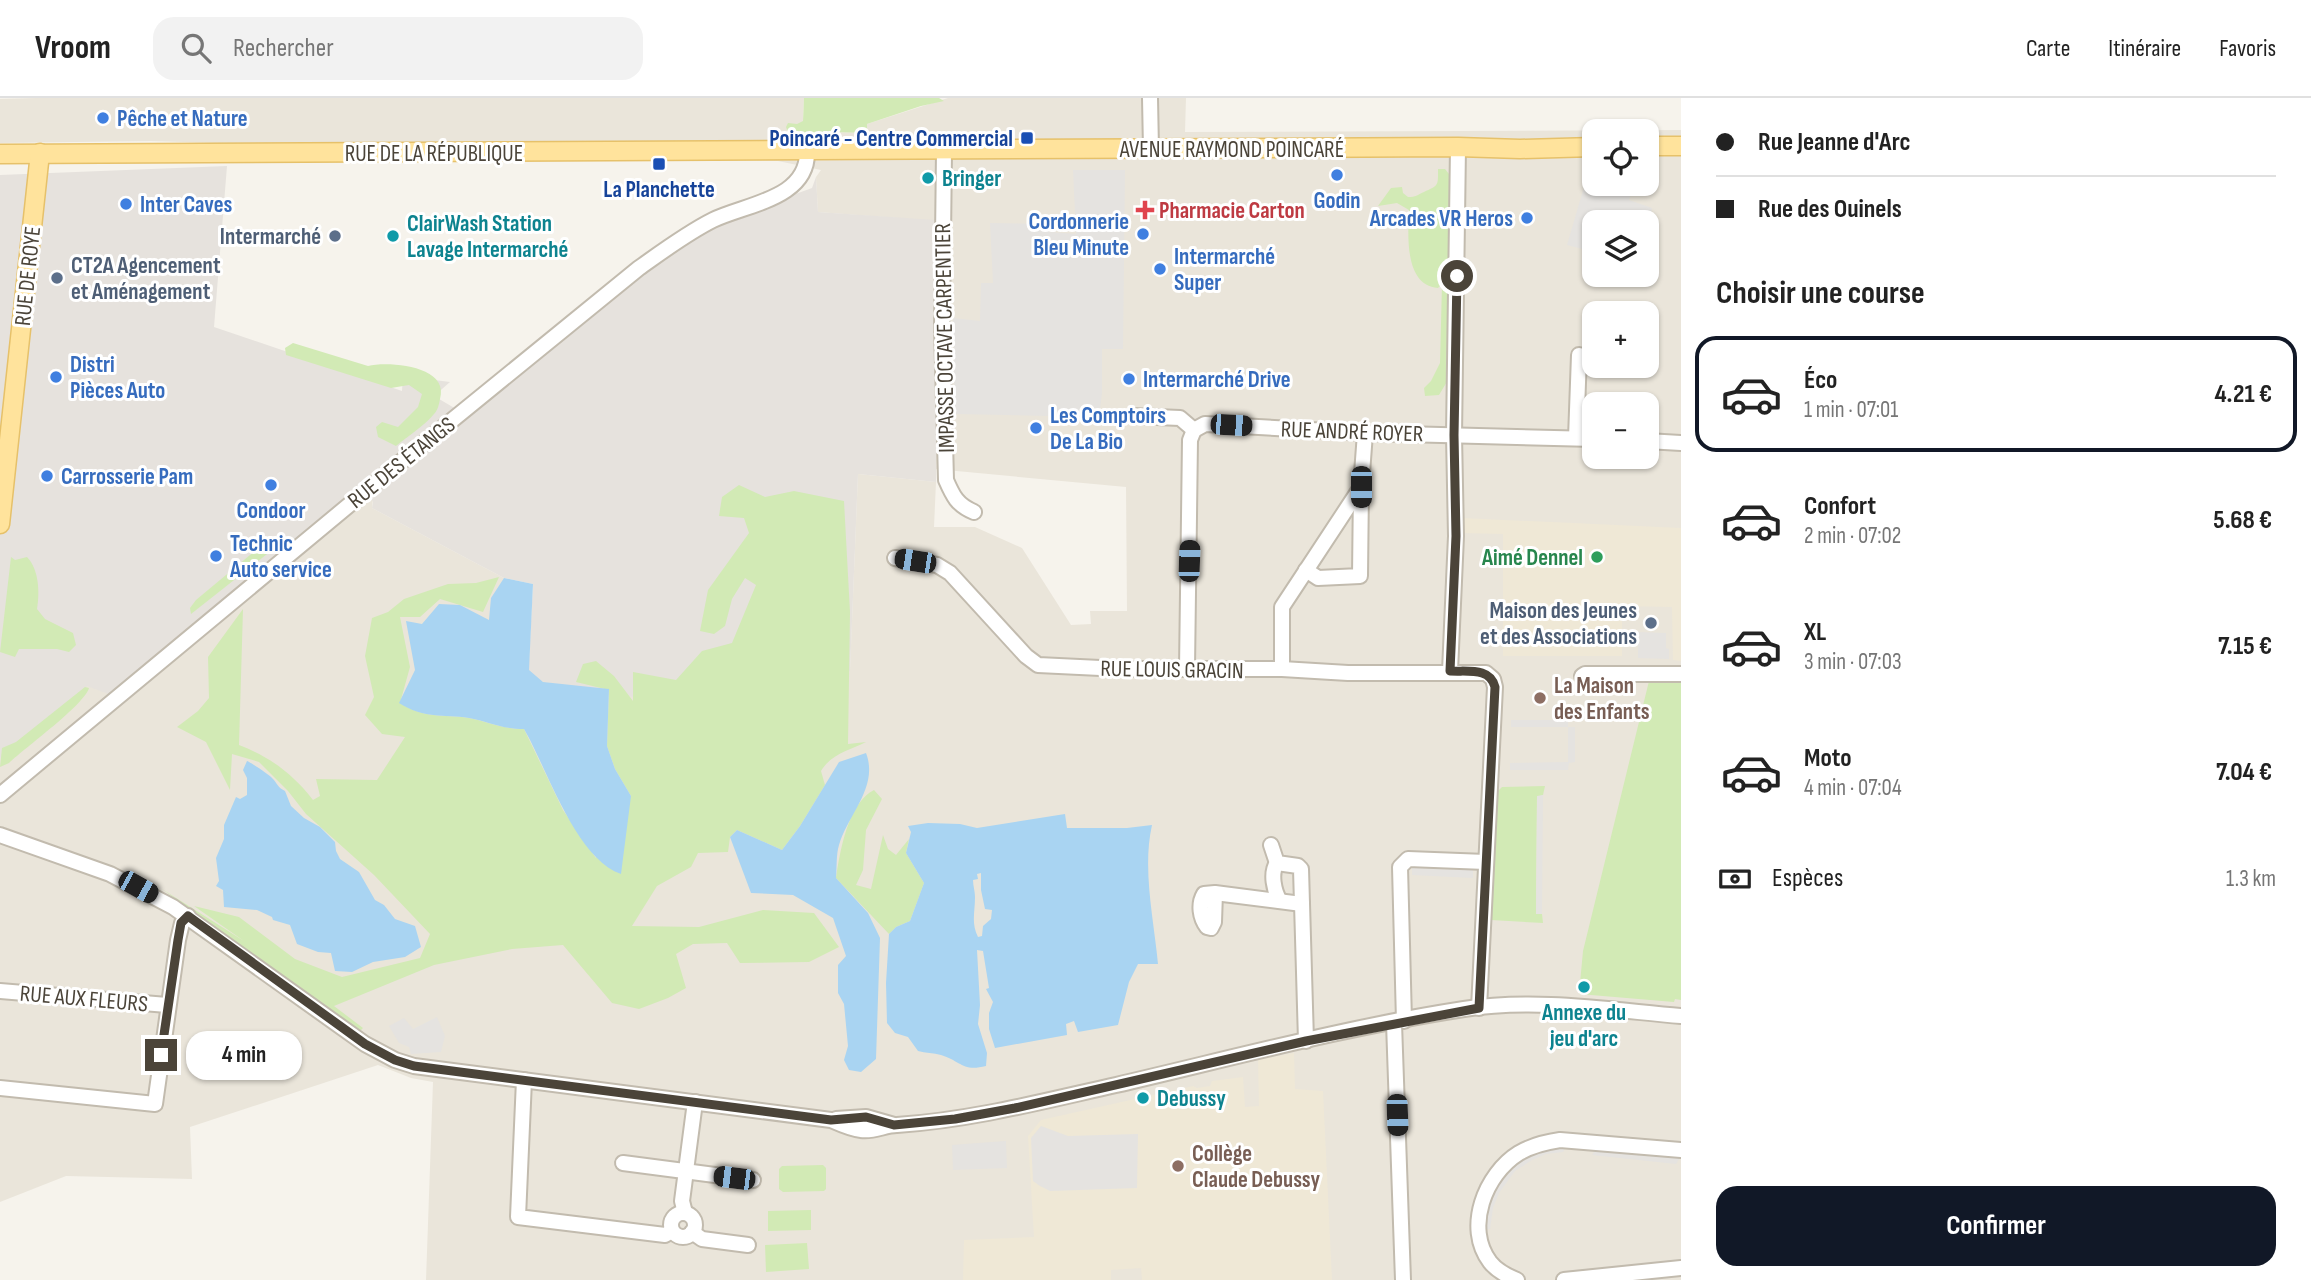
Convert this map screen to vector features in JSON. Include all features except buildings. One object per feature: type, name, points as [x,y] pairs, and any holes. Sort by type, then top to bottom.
[{"type":"main road","points":[[1659,146],[1681,146]]},
{"type":"main road","name":"AVENUE RAYMOND POINCARÉ","points":[[869,151],[1582,147]]},
{"type":"main road","name":"RUE DE LA RÉPUBLIQUE","points":[[0,154],[869,151]]},
{"type":"main road","name":"RUE DE ROYE","points":[[0,524],[40,153]]},
{"type":"street","points":[[1150,98],[1151,149]]},
{"type":"street","points":[[1450,671],[1456,536],[1454,435],[1458,147]]},
{"type":"street","name":"IMPASSE OCTAVE CARPENTIER","points":[[944,151],[942,327],[946,480],[953,498],[962,507],[974,512]]},
{"type":"street","name":"RUE DES ÉTANGS","points":[[0,795],[639,268],[674,243],[713,221],[775,198],[794,184],[807,167],[807,152]]},
{"type":"street","points":[[1576,438],[1579,355]]},
{"type":"street","points":[[1132,416],[1180,418],[1195,430],[1189,440],[1187,669]]},
{"type":"street","name":"RUE ANDRÉ ROYER","points":[[1195,430],[1205,424],[1365,433],[1582,438]]},
{"type":"street","points":[[1306,570],[1318,578],[1360,576],[1361,487],[1365,433]]},
{"type":"street","points":[[1659,442],[1681,443]]},
{"type":"street","points":[[1282,669],[1282,607],[1361,487]]},
{"type":"street","name":"RUE LOUIS GRACIN","points":[[895,558],[937,565],[950,573],[1026,656],[1038,665],[1121,669],[1486,673],[1491,676],[1495,687],[1486,862]]},
{"type":"street","points":[[1582,676],[1681,674]]},
{"type":"street","points":[[0,835],[110,874],[188,916],[365,1044],[395,1060],[414,1066],[831,1120],[860,1130],[996,1112],[1306,1041],[1479,1008],[1518,1005],[1577,1007],[1681,1016]]},
{"type":"street","points":[[1271,845],[1277,863],[1274,867],[1275,892],[1280,901]]},
{"type":"street","points":[[1403,1280],[1399,1022],[1400,867],[1408,859],[1486,862],[1479,1008]]},
{"type":"street","points":[[1277,863],[1298,866],[1301,869],[1306,1041]]},
{"type":"street","points":[[1215,894],[1301,904]]},
{"type":"street","points":[[0,1088],[155,1104],[167,1005],[181,923],[188,916]]},
{"type":"street","name":"RUE AUX FLEURS","points":[[0,991],[167,1005]]},
{"type":"street","points":[[524,1080],[518,1217],[665,1235],[672,1231]]},
{"type":"street","points":[[692,1232],[694,1220],[685,1213],[682,1201],[695,1102]]},
{"type":"street","points":[[1517,1280],[1492,1265],[1484,1252],[1478,1226],[1480,1206],[1489,1185],[1509,1161],[1544,1143],[1560,1140],[1681,1150]]},
{"type":"street","points":[[623,1163],[753,1180]]},
{"type":"street","points":[[672,1231],[672,1219],[677,1214],[685,1213]]},
{"type":"street","points":[[672,1231],[682,1237],[692,1232]]},
{"type":"street","points":[[692,1232],[702,1239],[748,1245]]},
{"type":"street","points":[[1564,1280],[1681,1268]]},
{"type":"shaded area","points":[[804,98],[802,140],[831,132],[867,133],[867,124],[948,98],[1186,98],[1185,132],[1582,130],[1582,196],[1659,196],[1659,130],[1681,130],[1681,1280],[426,1280],[433,1082],[411,1078],[378,1065],[190,1127],[192,1179],[66,1176],[0,1202],[0,648],[371,496],[372,508],[504,578],[528,679],[850,670],[858,474],[936,482],[934,527],[975,527],[1022,548],[1071,625],[1091,624],[1090,611],[1127,611],[1126,487],[935,469],[936,221],[818,212],[816,177],[821,170],[778,161],[151,141],[0,143],[0,99]]},
{"type":"shaded area","points":[[227,166],[214,327],[402,391],[403,376],[450,382],[434,396],[468,416],[649,264],[724,220],[812,188],[816,177],[818,212],[936,220],[936,482],[858,474],[850,671],[705,666],[640,698],[528,679],[533,584],[504,578],[372,508],[370,496],[111,695],[87,686],[0,758],[0,175]]},
{"type":"shaded area","points":[[1073,170],[1125,170],[1123,349],[1102,349],[1099,417],[955,414],[953,318],[980,321],[981,283],[993,283],[990,223],[1049,224],[1049,232],[1076,234]]},
{"type":"shaded area","points":[[1582,194],[1582,196],[1630,196],[1629,200],[1652,208],[1582,210],[1582,249],[1567,245]]},
{"type":"shaded area","points":[[1461,518],[1681,528],[1681,661],[1673,660],[1672,607],[1622,606],[1622,656],[1503,656],[1503,534],[1461,533]]},
{"type":"shaded area","points":[[1638,632],[1666,633],[1669,659],[1638,658]]},
{"type":"shaded area","points":[[1511,720],[1568,720],[1568,727],[1511,727]]},
{"type":"shaded area","points":[[1568,727],[1575,727],[1575,762],[1569,763],[1568,770],[1510,770],[1510,763],[1568,762]]},
{"type":"shaded area","points":[[1543,795],[1542,914],[1536,914],[1537,796]]},
{"type":"shaded area","points":[[1412,866],[1473,869],[1473,878],[1412,875]]},
{"type":"shaded area","points":[[437,1017],[445,1036],[441,1052],[411,1054],[409,1047],[399,1043],[389,1026],[404,1018],[413,1029]]},
{"type":"shaded area","name":"Collège Claude Debussy","points":[[1294,1053],[1295,1089],[1323,1091],[1332,1280],[1142,1280],[1141,1268],[1111,1270],[1111,1280],[963,1280],[964,1240],[1034,1237],[1028,1136],[1041,1120],[1193,1086],[1210,1086],[1212,1081],[1243,1077],[1245,1107],[1259,1106],[1258,1060]]},
{"type":"shaded area","points":[[1041,1126],[1068,1136],[1138,1134],[1137,1188],[1050,1191],[1040,1186],[1033,1181],[1031,1138]]},
{"type":"shaded area","points":[[1006,1141],[1007,1168],[953,1170],[952,1145]]},
{"type":"shaded area","points":[[1568,1144],[1563,1152],[1546,1154],[1515,1171],[1499,1193],[1493,1208],[1490,1229],[1482,1230],[1482,1215],[1502,1172],[1531,1151]]},
{"type":"shaded area","points":[[1597,1148],[1681,1156],[1676,1164],[1592,1155]]},
{"type":"green space","points":[[804,98],[939,98],[944,101],[867,124],[867,133],[831,132],[820,140],[809,142],[789,135],[786,127],[788,123],[797,124],[803,121]]},
{"type":"green space","points":[[1438,169],[1445,169],[1449,174],[1448,380],[1439,395],[1425,396],[1424,388],[1431,381],[1440,363],[1442,284],[1438,288],[1427,285],[1414,269],[1410,257],[1409,210],[1397,203],[1378,206],[1391,188],[1402,187],[1403,193],[1408,197],[1433,188],[1438,182]]},
{"type":"green space","points":[[293,343],[368,366],[390,364],[416,368],[427,373],[436,379],[441,388],[437,409],[426,423],[396,446],[378,437],[376,427],[382,422],[398,427],[418,407],[422,394],[409,385],[391,388],[286,355],[285,348]]},
{"type":"green space","points":[[739,485],[765,497],[794,491],[844,501],[850,612],[848,744],[866,742],[841,753],[825,765],[821,771],[825,785],[782,850],[737,830],[730,837],[728,852],[698,853],[691,867],[657,886],[632,926],[699,927],[763,910],[814,913],[839,947],[809,962],[740,963],[727,943],[693,944],[676,954],[686,988],[639,1009],[612,1003],[563,945],[512,949],[434,965],[334,1006],[363,1028],[360,1031],[162,889],[244,941],[194,906],[239,917],[295,959],[342,977],[420,958],[430,934],[374,875],[306,814],[259,762],[232,754],[230,790],[206,742],[177,727],[198,711],[209,698],[208,657],[243,609],[239,745],[280,767],[313,800],[320,796],[316,779],[377,780],[405,737],[382,734],[365,715],[374,697],[365,656],[372,618],[388,612],[404,599],[448,584],[476,583],[499,577],[483,612],[440,599],[420,617],[400,617],[410,667],[400,703],[426,714],[469,718],[502,727],[524,729],[563,810],[596,858],[631,796],[615,769],[607,746],[609,690],[576,682],[583,664],[596,661],[614,676],[633,701],[633,672],[676,680],[702,651],[732,643],[756,585],[745,578],[732,599],[725,626],[714,634],[700,631],[708,590],[749,533],[744,518],[719,516],[722,497]]},
{"type":"green space","points":[[284,535],[276,547],[191,614],[190,608],[196,600],[268,540]]},
{"type":"green space","points":[[11,557],[15,560],[27,557],[31,562],[38,582],[37,609],[45,619],[73,633],[76,645],[69,652],[57,649],[19,649],[15,657],[0,652]]},
{"type":"green space","points":[[1649,681],[1681,681],[1681,1000],[1675,999],[1674,1002],[1579,994],[1583,951]]},
{"type":"green space","points":[[85,687],[89,688],[77,705],[9,763],[0,767],[2,748],[16,742]]},
{"type":"green space","points":[[1545,786],[1543,795],[1537,797],[1536,914],[1542,914],[1543,923],[1491,920],[1498,791],[1502,787]]},
{"type":"green space","points":[[874,790],[882,799],[866,830],[863,870],[856,885],[871,889],[883,835],[888,849],[896,855],[909,839],[906,853],[924,883],[910,921],[896,927],[889,934],[836,878],[843,842],[852,816],[865,796]]},
{"type":"green space","points":[[823,1165],[826,1168],[824,1191],[783,1192],[779,1189],[779,1169],[782,1166]]},
{"type":"green space","points":[[811,1210],[811,1230],[768,1231],[768,1211]]},
{"type":"green space","points":[[807,1243],[809,1269],[766,1272],[765,1245]]},
{"type":"water","points":[[504,578],[533,584],[529,670],[543,682],[609,689],[607,746],[615,769],[631,796],[621,874],[605,865],[576,831],[524,729],[502,727],[469,718],[425,714],[399,703],[415,670],[406,621],[422,624],[439,604],[460,605],[489,620],[491,598]]},
{"type":"water","points":[[866,753],[869,777],[839,845],[836,878],[868,913],[880,938],[876,1059],[861,1072],[849,1070],[844,1060],[848,1046],[844,1004],[838,993],[838,965],[846,956],[833,918],[793,895],[751,893],[730,837],[737,830],[782,850],[839,762]]},
{"type":"water","points":[[247,761],[270,776],[285,791],[291,806],[320,827],[335,842],[340,859],[359,872],[375,900],[384,905],[395,919],[415,926],[421,947],[405,957],[373,962],[352,972],[335,971],[331,953],[318,952],[297,944],[290,925],[273,920],[257,910],[224,907],[223,890],[216,886],[219,881],[216,858],[224,839],[224,825],[236,797],[240,799],[247,795],[247,778],[243,770]]},
{"type":"water","points":[[1065,814],[1067,828],[1127,828],[1152,825],[1148,877],[1158,964],[1138,964],[1129,982],[1118,1025],[1078,1032],[1074,1021],[1066,1024],[1067,1035],[995,1048],[989,1029],[989,1013],[993,1002],[986,989],[989,988],[983,951],[977,950],[980,1005],[978,1024],[987,1053],[986,1066],[966,1067],[948,1057],[918,1051],[908,1037],[895,1033],[887,1023],[889,934],[896,927],[910,921],[924,883],[906,853],[911,832],[908,826],[928,823],[960,824],[977,828]],"holes":[[[981,873],[985,909],[992,910],[991,919],[983,926],[982,936],[978,937],[974,922],[973,880],[978,879],[977,874]]]},
{"type":"place","name":"Pêche et Nature","points":[[103,118]]},
{"type":"place","name":"Poincaré - Centre Commercial","points":[[1027,138]]},
{"type":"place","name":"La Planchette","points":[[659,164]]},
{"type":"place","name":"Godin","points":[[1337,175]]},
{"type":"place","name":"Bringer","points":[[928,178]]},
{"type":"place","name":"Inter Caves","points":[[126,204]]},
{"type":"place","name":"Pharmacie Carton","points":[[1145,210]]},
{"type":"place","name":"Arcades VR Heros","points":[[1527,218]]},
{"type":"place","name":"Cordonnerie Bleu Minute","points":[[1143,234]]},
{"type":"place","name":"Intermarché","points":[[335,236]]},
{"type":"place","name":"ClairWash Station Lavage Intermarché","points":[[393,236]]},
{"type":"place","name":"Intermarché Super","points":[[1160,269]]},
{"type":"place","name":"CT2A Agencement et Aménagement","points":[[57,278]]},
{"type":"place","name":"Distri Pièces Auto","points":[[56,377]]},
{"type":"place","name":"Intermarché Drive","points":[[1129,379]]},
{"type":"place","name":"Les Comptoirs De La Bio","points":[[1036,428]]},
{"type":"place","name":"Carrosserie Pam","points":[[47,476]]},
{"type":"place","name":"Condoor","points":[[271,485]]},
{"type":"place","name":"Technic Auto service","points":[[216,556]]},
{"type":"place","name":"Aimé Dennel","points":[[1597,557]]},
{"type":"place","name":"Maison des Jeunes et des Associations","points":[[1651,623]]},
{"type":"place","name":"La Maison des Enfants","points":[[1540,698]]},
{"type":"place","name":"Annexe du jeu d'arc","points":[[1584,987]]},
{"type":"place","name":"Debussy","points":[[1143,1098]]},
{"type":"place","name":"Collège Claude Debussy","points":[[1178,1166]]},
{"type":"route","points":[[161,1055],[181,923],[188,916],[365,1044],[395,1060],[414,1066],[831,1120],[866,1117],[894,1125],[955,1119],[1015,1108],[1306,1041],[1479,1008],[1495,687],[1493,679],[1486,673],[1450,671],[1456,536],[1454,435],[1457,276]]}]
